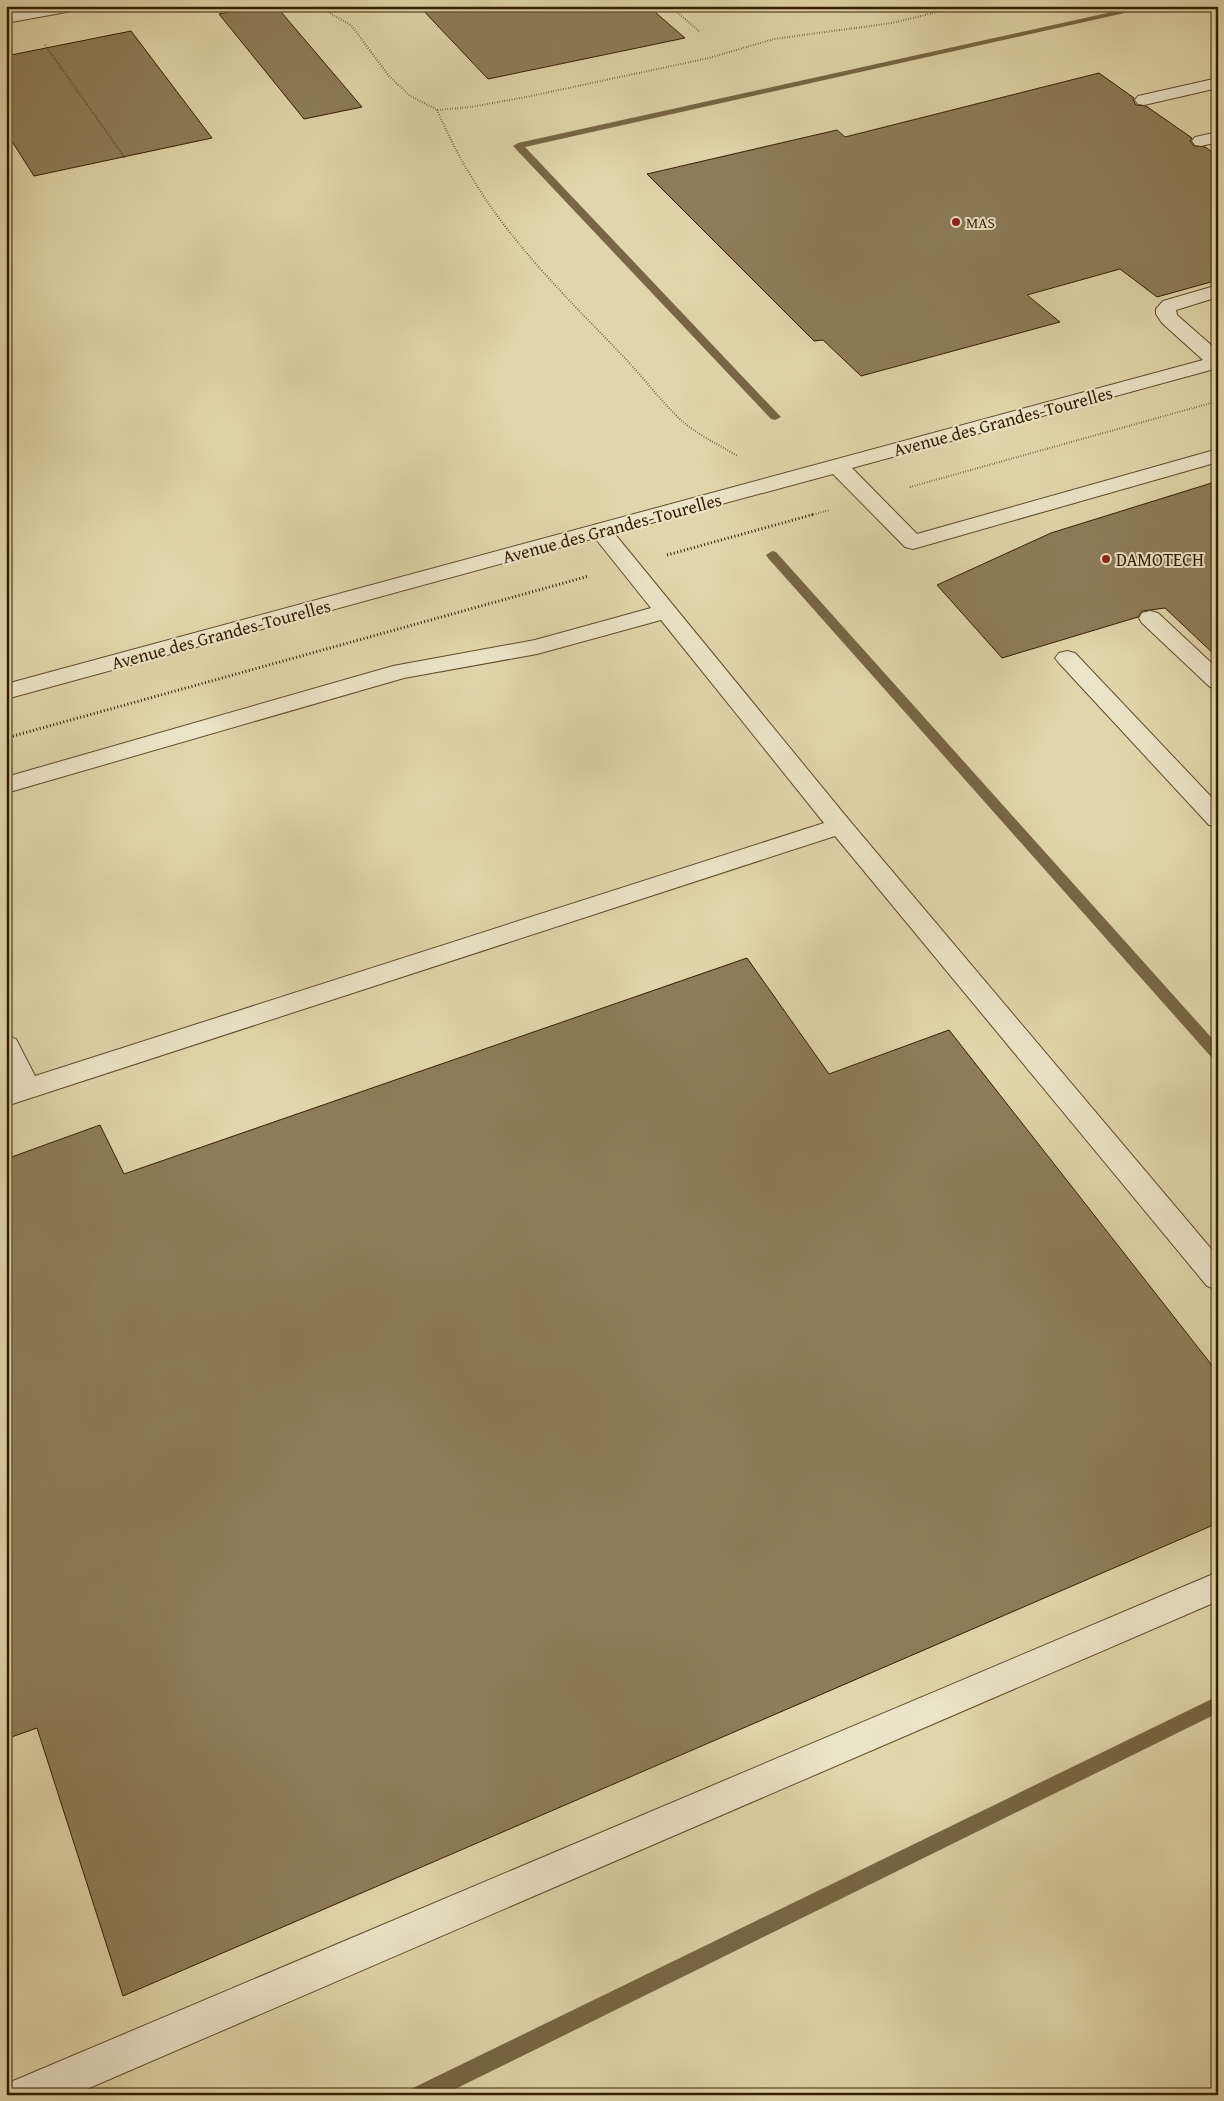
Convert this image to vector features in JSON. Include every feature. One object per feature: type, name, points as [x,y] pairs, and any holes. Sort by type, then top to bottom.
[{"type":"street","points":[[6,18],[63,7]]},
{"type":"street","points":[[1144,100],[1218,83]]},
{"type":"street","points":[[1218,291],[1170,305],[1166,309],[1169,319],[1218,362]]},
{"type":"street","name":"Avenue des Grandes-Tourelles","points":[[6,692],[1218,362]]},
{"type":"street","points":[[837,466],[913,542],[1218,455]]},
{"type":"street","points":[[601,531],[840,826],[1218,1278]]},
{"type":"street","points":[[6,785],[400,671],[537,647],[666,611]]},
{"type":"street","points":[[1150,618],[1218,682]]},
{"type":"street","points":[[1066,658],[1218,819]]},
{"type":"street","points":[[6,1046],[17,1093],[840,826]]},
{"type":"street","points":[[28,2095],[1218,1586]]},
{"type":"path","points":[[317,6],[351,25],[380,66],[394,81],[410,95],[437,110],[471,107],[546,93],[709,58],[774,39],[892,23],[962,6]]},
{"type":"path","points":[[670,6],[700,32]]},
{"type":"path","points":[[42,40],[125,158]]},
{"type":"path","points":[[437,110],[448,137],[481,193],[545,274],[639,372],[673,413],[693,431],[742,459],[761,487],[798,518]]},
{"type":"path","points":[[907,488],[1218,401]]},
{"type":"path","points":[[670,554],[838,508]]},
{"type":"path","points":[[6,738],[588,576]]},
{"type":"building","points":[[259,6],[276,6],[362,107],[304,119],[219,14]]},
{"type":"building","points":[[419,6],[648,6],[685,38],[488,79]]},
{"type":"building","points":[[131,31],[212,138],[34,176],[6,132],[6,56]]},
{"type":"building","name":"MAS","points":[[1099,73],[1134,98],[1133,100],[1136,105],[1146,106],[1192,138],[1190,141],[1194,146],[1205,147],[1218,156],[1218,280],[1157,297],[1120,269],[1027,295],[1060,322],[861,376],[823,340],[814,341],[647,174],[837,130],[845,137]]},
{"type":"building","name":"DAMOTECH","points":[[1218,481],[1218,658],[1165,608],[1142,611],[1138,617],[1002,658],[937,585],[1051,533]]},
{"type":"building","points":[[747,958],[829,1074],[949,1030],[1218,1373],[1218,1523],[123,1996],[37,1728],[6,1739],[6,1159],[100,1125],[124,1174]]},
{"type":"waterway","points":[[775,417],[518,146],[1152,6]]},
{"type":"waterway","points":[[772,555],[1218,1055]]},
{"type":"waterway","points":[[420,2095],[1218,1704]]},
{"type":"place","name":"MAS","points":[[956,222]]},
{"type":"place","name":"DAMOTECH","points":[[1106,559]]}]
